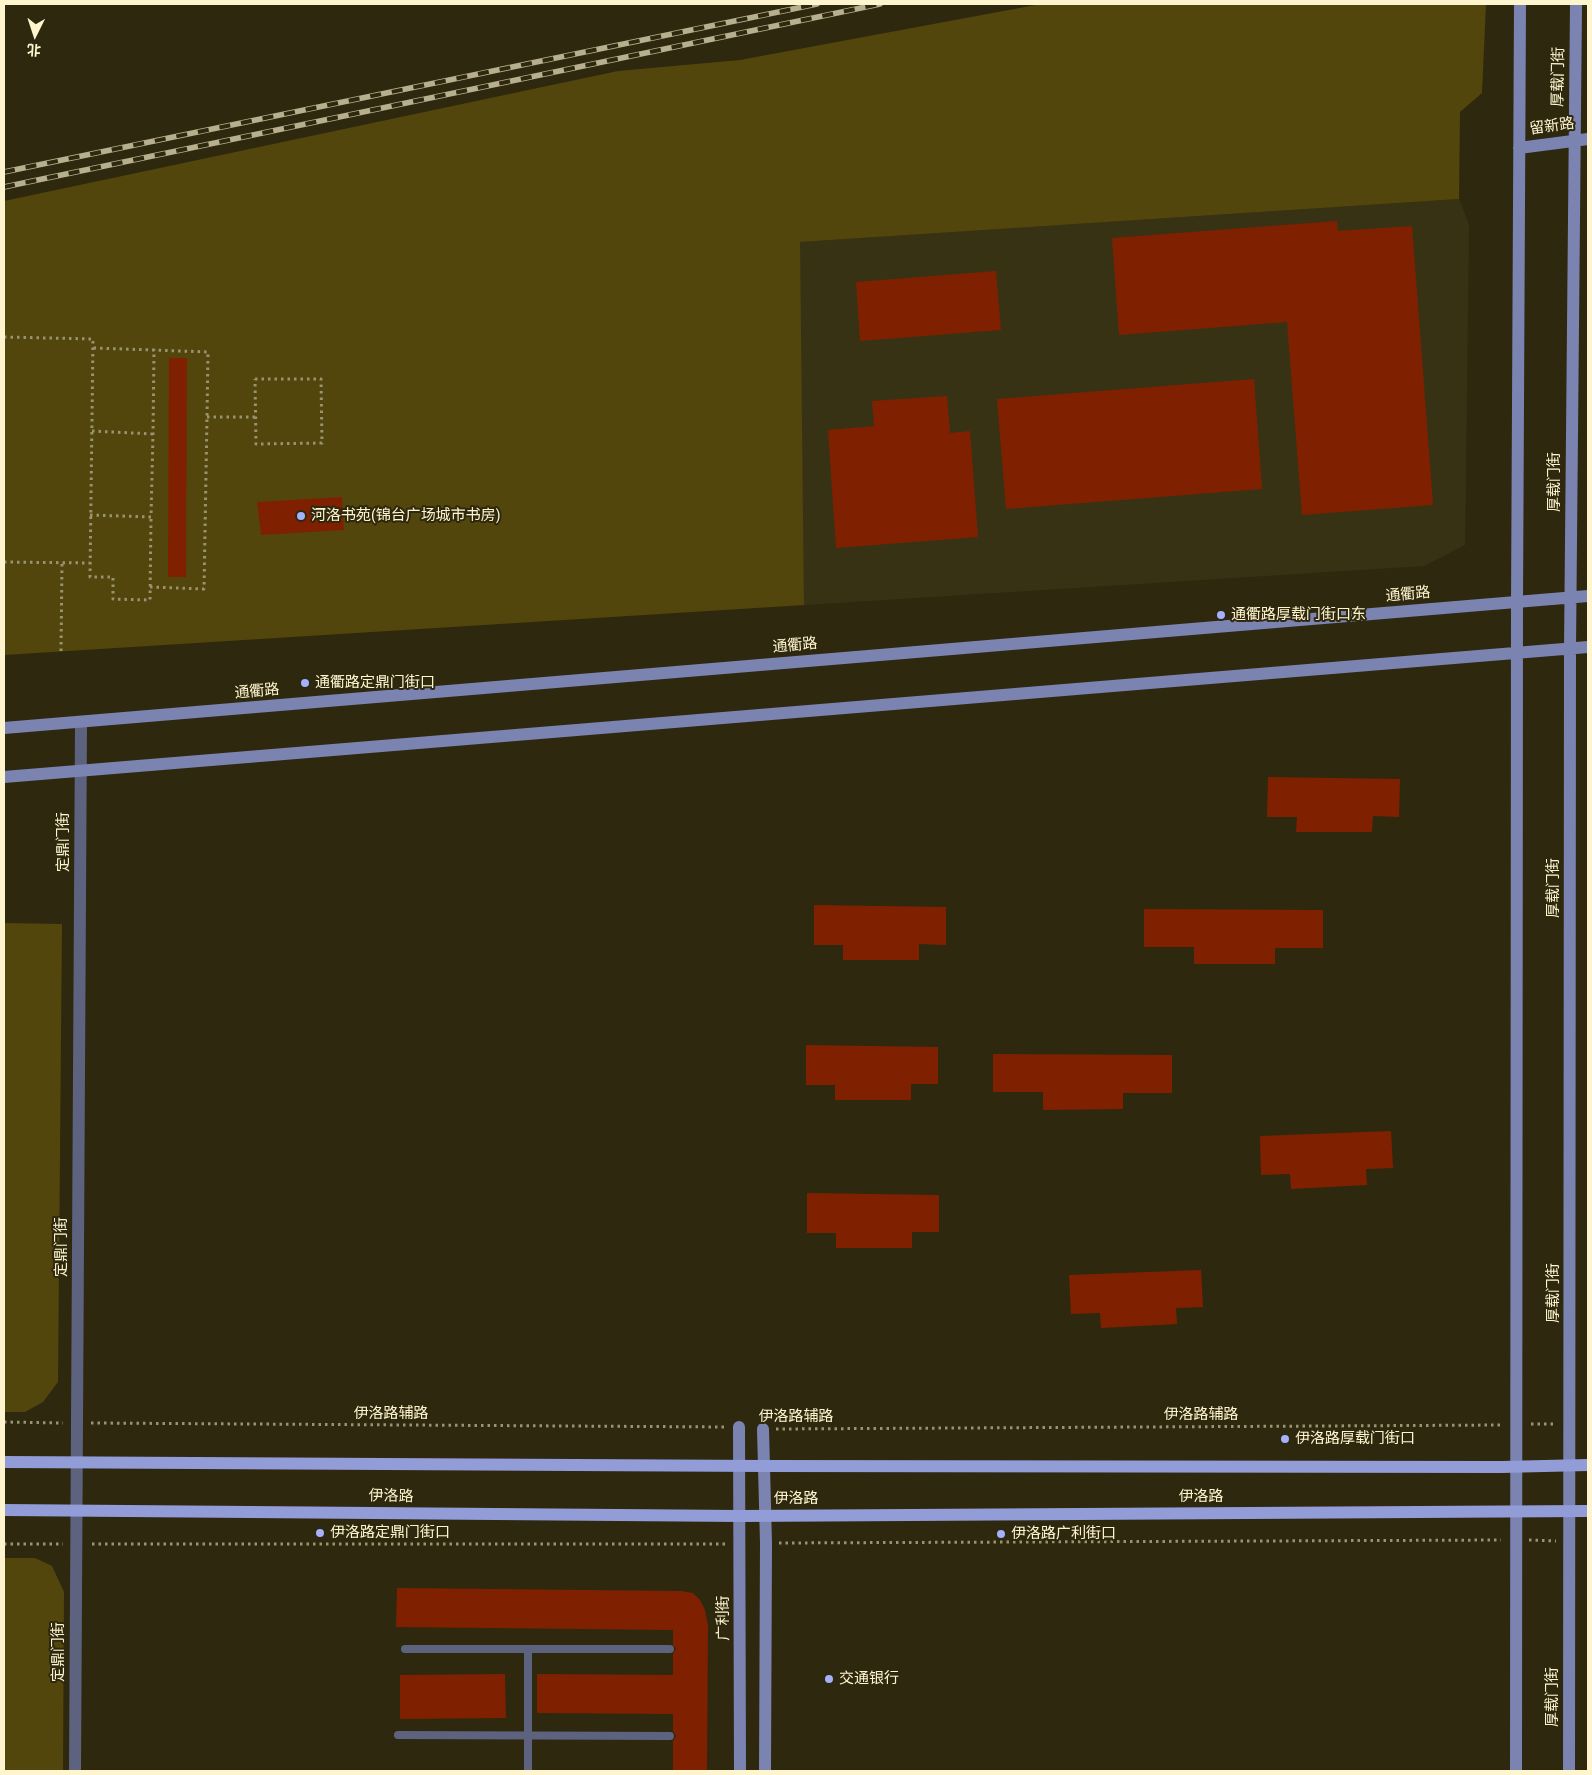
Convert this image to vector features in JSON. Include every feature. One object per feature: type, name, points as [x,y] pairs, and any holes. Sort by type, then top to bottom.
[{"type":"main road","name":"伊洛路","points":[[4,1462],[738,1466],[1516,1467],[1588,1465]]},
{"type":"main road","name":"伊洛路","points":[[4,1510],[740,1516],[1588,1511]]},
{"type":"street","points":[[1516,1771],[1518,654],[1516,602],[1520,4]]},
{"type":"street","name":"厚载门街","points":[[1569,1771],[1571,1423],[1570,648],[1576,4]]},
{"type":"street","name":"留新路","points":[[1519,148],[1588,139]]},
{"type":"street","name":"通衢路","points":[[4,728],[1588,596]]},
{"type":"street","points":[[4,778],[1588,647]]},
{"type":"street","name":"定鼎门街","points":[[75,1771],[81,723]]},
{"type":"street","name":"广利街","points":[[739,1427],[740,1771]]},
{"type":"street","points":[[763,1429],[766,1543],[765,1771]]},
{"type":"lane","points":[[405,1649],[670,1649]]},
{"type":"lane","points":[[528,1649],[528,1771]]},
{"type":"lane","points":[[398,1735],[670,1736]]},
{"type":"path","points":[[4,337],[93,339],[90,577],[113,577],[113,599],[150,600],[154,350]]},
{"type":"path","points":[[93,348],[208,352],[204,589],[150,587]]},
{"type":"path","points":[[321,378],[322,444],[256,444],[256,417],[255,379],[321,378]]},
{"type":"path","points":[[207,417],[256,417]]},
{"type":"path","points":[[92,431],[153,434]]},
{"type":"path","points":[[90,515],[151,517]]},
{"type":"path","points":[[4,562],[90,563]]},
{"type":"path","points":[[61,651],[62,563]]},
{"type":"path","name":"伊洛路辅路","points":[[4,1422],[739,1427]]},
{"type":"path","name":"伊洛路辅路","points":[[763,1429],[1516,1425],[1571,1423]]},
{"type":"path","points":[[766,1543],[1516,1540],[1570,1542]]},
{"type":"path","points":[[4,1544],[740,1544]]},
{"type":"shaded area","points":[[1041,4],[1486,4],[1482,93],[1460,112],[1459,199],[800,242],[804,605],[4,655],[4,201],[618,71],[740,60]]},
{"type":"shaded area","points":[[1459,199],[1469,224],[1465,545],[1424,566],[804,605],[799,242]]},
{"type":"shaded area","points":[[4,923],[62,924],[58,1382],[43,1402],[25,1412],[4,1412]]},
{"type":"shaded area","points":[[4,1558],[35,1558],[52,1566],[64,1592],[63,1771],[4,1771]]},
{"type":"building","points":[[1337,221],[1338,231],[1412,226],[1433,505],[1302,515],[1287,322],[1119,335],[1112,238]]},
{"type":"building","points":[[996,271],[1001,330],[860,341],[856,282]]},
{"type":"building","points":[[169,358],[187,358],[186,577],[168,577]]},
{"type":"building","points":[[1254,379],[1262,489],[1006,509],[997,399]]},
{"type":"building","points":[[947,396],[950,433],[970,431],[978,537],[836,548],[828,430],[874,426],[872,401]]},
{"type":"building","name":"河洛书苑(锦台广场城市书房)","points":[[342,497],[344,530],[261,535],[257,502]]},
{"type":"building","points":[[1268,777],[1400,779],[1399,817],[1373,816],[1372,832],[1296,832],[1297,817],[1267,817]]},
{"type":"building","points":[[814,905],[946,907],[946,945],[919,944],[919,960],[843,960],[843,945],[814,945]]},
{"type":"building","points":[[1144,909],[1323,910],[1323,948],[1275,948],[1275,964],[1194,964],[1194,947],[1144,947]]},
{"type":"building","points":[[806,1045],[938,1047],[938,1084],[911,1084],[911,1100],[835,1100],[835,1085],[806,1085]]},
{"type":"building","points":[[993,1054],[1172,1055],[1172,1093],[1123,1093],[1123,1109],[1043,1110],[1043,1092],[993,1092]]},
{"type":"building","points":[[1391,1131],[1393,1168],[1366,1169],[1367,1185],[1291,1189],[1290,1174],[1261,1175],[1260,1136]]},
{"type":"building","points":[[807,1193],[939,1195],[939,1232],[912,1232],[912,1248],[836,1248],[836,1233],[807,1233]]},
{"type":"building","points":[[1201,1270],[1203,1307],[1176,1308],[1177,1324],[1101,1328],[1100,1313],[1071,1314],[1069,1275]]},
{"type":"building","points":[[397,1588],[681,1591],[693,1593],[700,1600],[705,1610],[708,1626],[707,1771],[673,1771],[673,1741],[676,1736],[673,1731],[673,1714],[537,1713],[537,1674],[673,1675],[673,1653],[676,1649],[673,1645],[673,1630],[396,1627]]},
{"type":"building","points":[[505,1674],[506,1718],[400,1719],[400,1675]]},
{"type":"railway","points":[[4,172],[817,4]]},
{"type":"railway","points":[[4,187],[880,4]]},
{"type":"place","name":"河洛书苑(锦台广场城市书房)","points":[[301,516]]},
{"type":"place","name":"通衢路厚载门街口东","points":[[1221,615]]},
{"type":"place","name":"通衢路定鼎门街口","points":[[305,683]]},
{"type":"place","name":"伊洛路厚载门街口","points":[[1285,1439]]},
{"type":"place","name":"伊洛路定鼎门街口","points":[[320,1533]]},
{"type":"place","name":"伊洛路广利街口","points":[[1001,1534]]},
{"type":"place","name":"交通银行","points":[[829,1679]]}]
